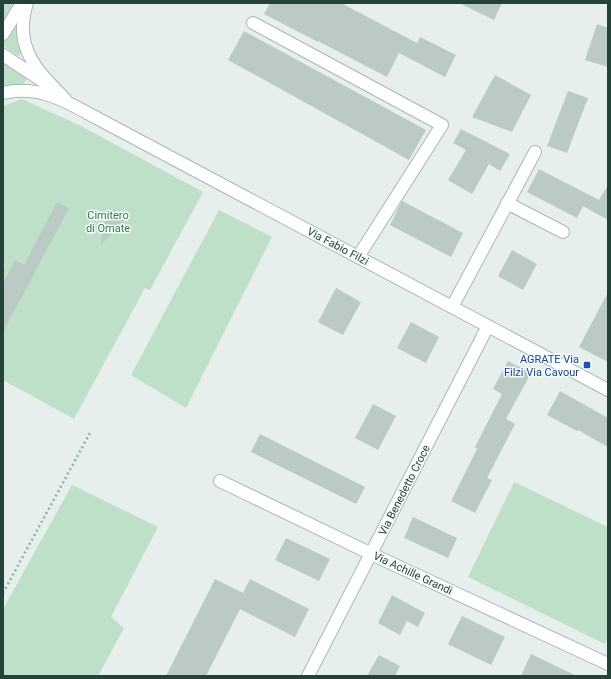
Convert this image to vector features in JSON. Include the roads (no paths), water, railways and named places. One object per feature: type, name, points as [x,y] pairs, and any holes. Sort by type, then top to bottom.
[{"type":"street","points":[[3,34],[22,3]]},
{"type":"street","name":"Via Fabio Filzi","points":[[27,3],[23,15],[22,30],[27,51],[34,64],[67,102]]},
{"type":"street","points":[[253,23],[442,125],[358,256]]},
{"type":"street","name":"Via Fabio Filzi","points":[[3,55],[57,91]]},
{"type":"street","name":"Via Fabio Filzi","points":[[3,93],[19,91],[35,92],[51,95],[67,102],[608,390]]},
{"type":"street","points":[[452,307],[534,152]]},
{"type":"street","points":[[507,203],[563,232]]},
{"type":"street","name":"Via Benedetto Croce","points":[[308,676],[488,326]]},
{"type":"street","name":"Via Achille Grandi","points":[[220,481],[608,664]]},
{"type":"place","name":"AGRATE Via Filzi Via Cavour","points":[[587,365]]},
{"type":"park label","name":"Cimitero di Omate","points":[[108,221]]}]
